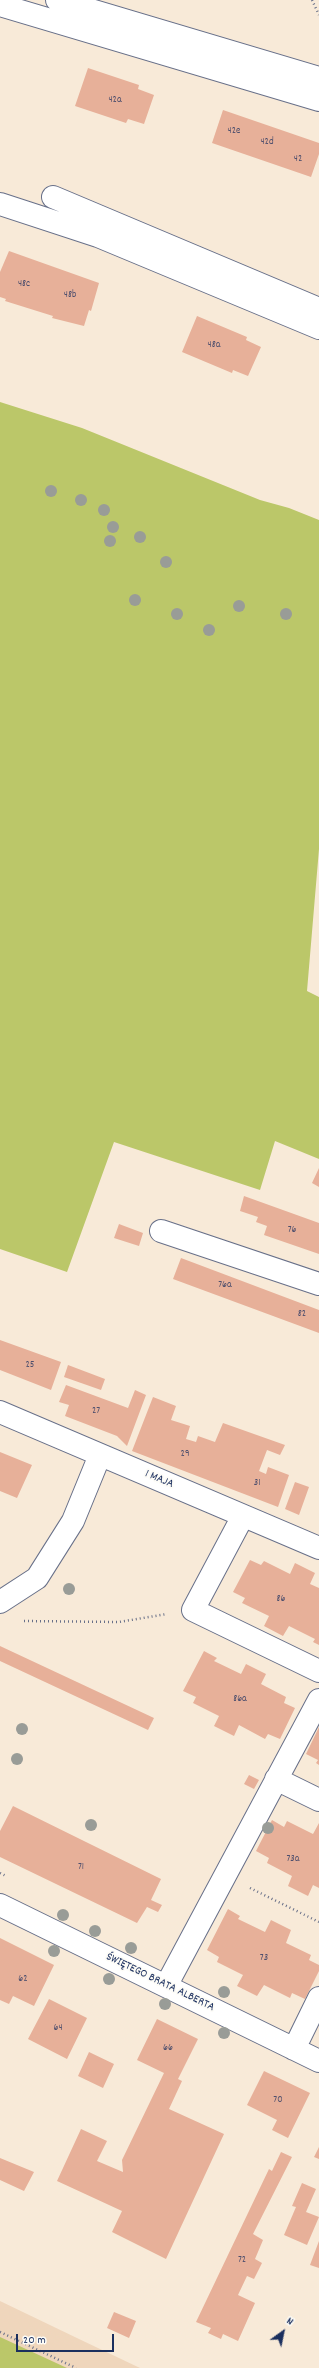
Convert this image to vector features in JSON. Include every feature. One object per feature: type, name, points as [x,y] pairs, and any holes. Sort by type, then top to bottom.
[{"type":"street","points":[[57,0],[319,78]]},
{"type":"street","points":[[0,5],[319,100]]},
{"type":"street","points":[[53,197],[319,309]]},
{"type":"street","points":[[0,204],[98,236],[319,328]]},
{"type":"street","points":[[161,1231],[319,1284]]},
{"type":"street","name":"1 MAJA","points":[[0,1412],[319,1548]]},
{"type":"street","points":[[0,1602],[37,1578],[73,1521],[100,1455]]},
{"type":"street","points":[[243,1516],[193,1610],[319,1671]]},
{"type":"street","points":[[166,1986],[319,1700]]},
{"type":"street","points":[[276,1779],[319,1800]]},
{"type":"street","name":"ŚWIĘTEGO BRATA ALBERTA","points":[[0,1905],[319,2061]]},
{"type":"street","points":[[294,2049],[319,1998]]},
{"type":"path","points":[[312,0],[319,14]]},
{"type":"path","points":[[21,1622],[119,1622],[193,1610]]},
{"type":"path","points":[[225,1876],[319,1922]]},
{"type":"path","points":[[0,2332],[76,2368]]},
{"type":"shaded area","points":[[0,2301],[79,2339],[140,2368],[0,2368]]},
{"type":"green space","points":[[0,402],[82,428],[260,500],[289,508],[319,520],[319,849],[307,991],[319,997],[319,1159],[275,1141],[260,1190],[114,1142],[67,1272],[0,1249]]},
{"type":"green space","points":[[0,2337],[67,2368],[0,2368]]},
{"type":"building","points":[[88,68],[139,85],[138,89],[154,95],[144,124],[128,119],[126,123],[75,106]]},
{"type":"building","points":[[223,110],[319,143],[319,154],[311,177],[212,143]]},
{"type":"building","points":[[9,251],[99,283],[91,311],[89,310],[84,326],[52,318],[53,316],[5,301],[6,299],[0,297],[0,272]]},
{"type":"building","points":[[197,316],[247,337],[246,340],[261,347],[248,376],[233,370],[232,373],[182,352]]},
{"type":"building","points":[[319,1168],[319,1187],[312,1183]]},
{"type":"building","points":[[244,1196],[319,1223],[319,1254],[264,1235],[267,1226],[256,1222],[258,1217],[240,1211]]},
{"type":"building","points":[[119,1224],[143,1233],[139,1246],[114,1238]]},
{"type":"building","points":[[181,1258],[319,1310],[319,1333],[173,1279]]},
{"type":"building","points":[[0,1340],[61,1362],[51,1390],[0,1370]]},
{"type":"building","points":[[68,1365],[105,1379],[101,1390],[64,1377]]},
{"type":"building","points":[[66,1385],[128,1408],[135,1390],[146,1395],[127,1446],[117,1436],[65,1416],[69,1405],[59,1402]]},
{"type":"building","points":[[153,1397],[176,1406],[171,1420],[190,1426],[186,1439],[196,1442],[198,1436],[215,1442],[223,1423],[285,1445],[280,1455],[267,1450],[259,1471],[266,1474],[268,1467],[289,1475],[278,1507],[132,1451]]},
{"type":"building","points":[[0,1452],[32,1465],[17,1498],[0,1491]]},
{"type":"building","points":[[295,1482],[309,1487],[299,1515],[285,1509]]},
{"type":"building","points":[[250,1560],[261,1565],[264,1561],[290,1574],[295,1563],[315,1573],[310,1584],[319,1588],[319,1645],[313,1642],[315,1639],[289,1626],[283,1636],[264,1626],[269,1616],[242,1603],[245,1598],[233,1592]]},
{"type":"building","points":[[0,1646],[154,1718],[148,1730],[0,1661]]},
{"type":"building","points":[[204,1651],[217,1658],[214,1661],[241,1674],[246,1664],[266,1674],[261,1684],[286,1697],[284,1703],[295,1708],[280,1739],[268,1734],[265,1739],[239,1725],[234,1736],[214,1726],[219,1716],[193,1703],[196,1697],[183,1691]]},
{"type":"building","points":[[319,1727],[319,1765],[316,1763],[318,1760],[306,1754]]},
{"type":"building","points":[[249,1775],[259,1780],[254,1789],[244,1784]]},
{"type":"building","points":[[13,1806],[161,1879],[151,1900],[162,1905],[158,1912],[147,1907],[137,1923],[0,1857],[0,1831]]},
{"type":"building","points":[[272,1820],[284,1827],[287,1821],[313,1834],[319,1823],[319,1888],[313,1885],[308,1896],[288,1886],[292,1876],[267,1863],[269,1858],[256,1851]]},
{"type":"building","points":[[228,1909],[240,1916],[238,1919],[265,1932],[271,1920],[291,1930],[286,1943],[311,1955],[309,1960],[319,1965],[319,1971],[305,1999],[292,1993],[290,1998],[264,1985],[257,1996],[237,1986],[243,1975],[217,1962],[219,1957],[207,1950]]},
{"type":"building","points":[[0,1938],[54,1965],[34,2006],[13,1996],[9,2004],[0,2000]]},
{"type":"building","points":[[49,1999],[87,2018],[67,2059],[28,2039]]},
{"type":"building","points":[[157,2019],[198,2039],[178,2079],[182,2081],[169,2109],[224,2134],[166,2259],[112,2232],[122,2211],[57,2181],[81,2129],[107,2141],[97,2161],[123,2172],[122,2160],[164,2073],[137,2060]]},
{"type":"building","points":[[89,2052],[114,2064],[103,2088],[78,2076]]},
{"type":"building","points":[[264,2071],[310,2093],[288,2138],[272,2130],[277,2120],[247,2105]]},
{"type":"building","points":[[319,2147],[319,2159],[314,2157]]},
{"type":"building","points":[[281,2152],[292,2157],[253,2234],[263,2240],[255,2259],[262,2263],[254,2279],[247,2276],[238,2295],[255,2303],[238,2341],[223,2334],[221,2339],[208,2333],[211,2328],[196,2322],[269,2169],[272,2171]]},
{"type":"building","points":[[0,2158],[34,2172],[24,2191],[0,2180]]},
{"type":"building","points":[[302,2183],[316,2189],[306,2212],[319,2217],[307,2245],[284,2235],[296,2207],[292,2206]]},
{"type":"building","points":[[319,2241],[319,2268],[310,2265]]},
{"type":"building","points":[[114,2312],[136,2321],[129,2338],[107,2328]]}]
